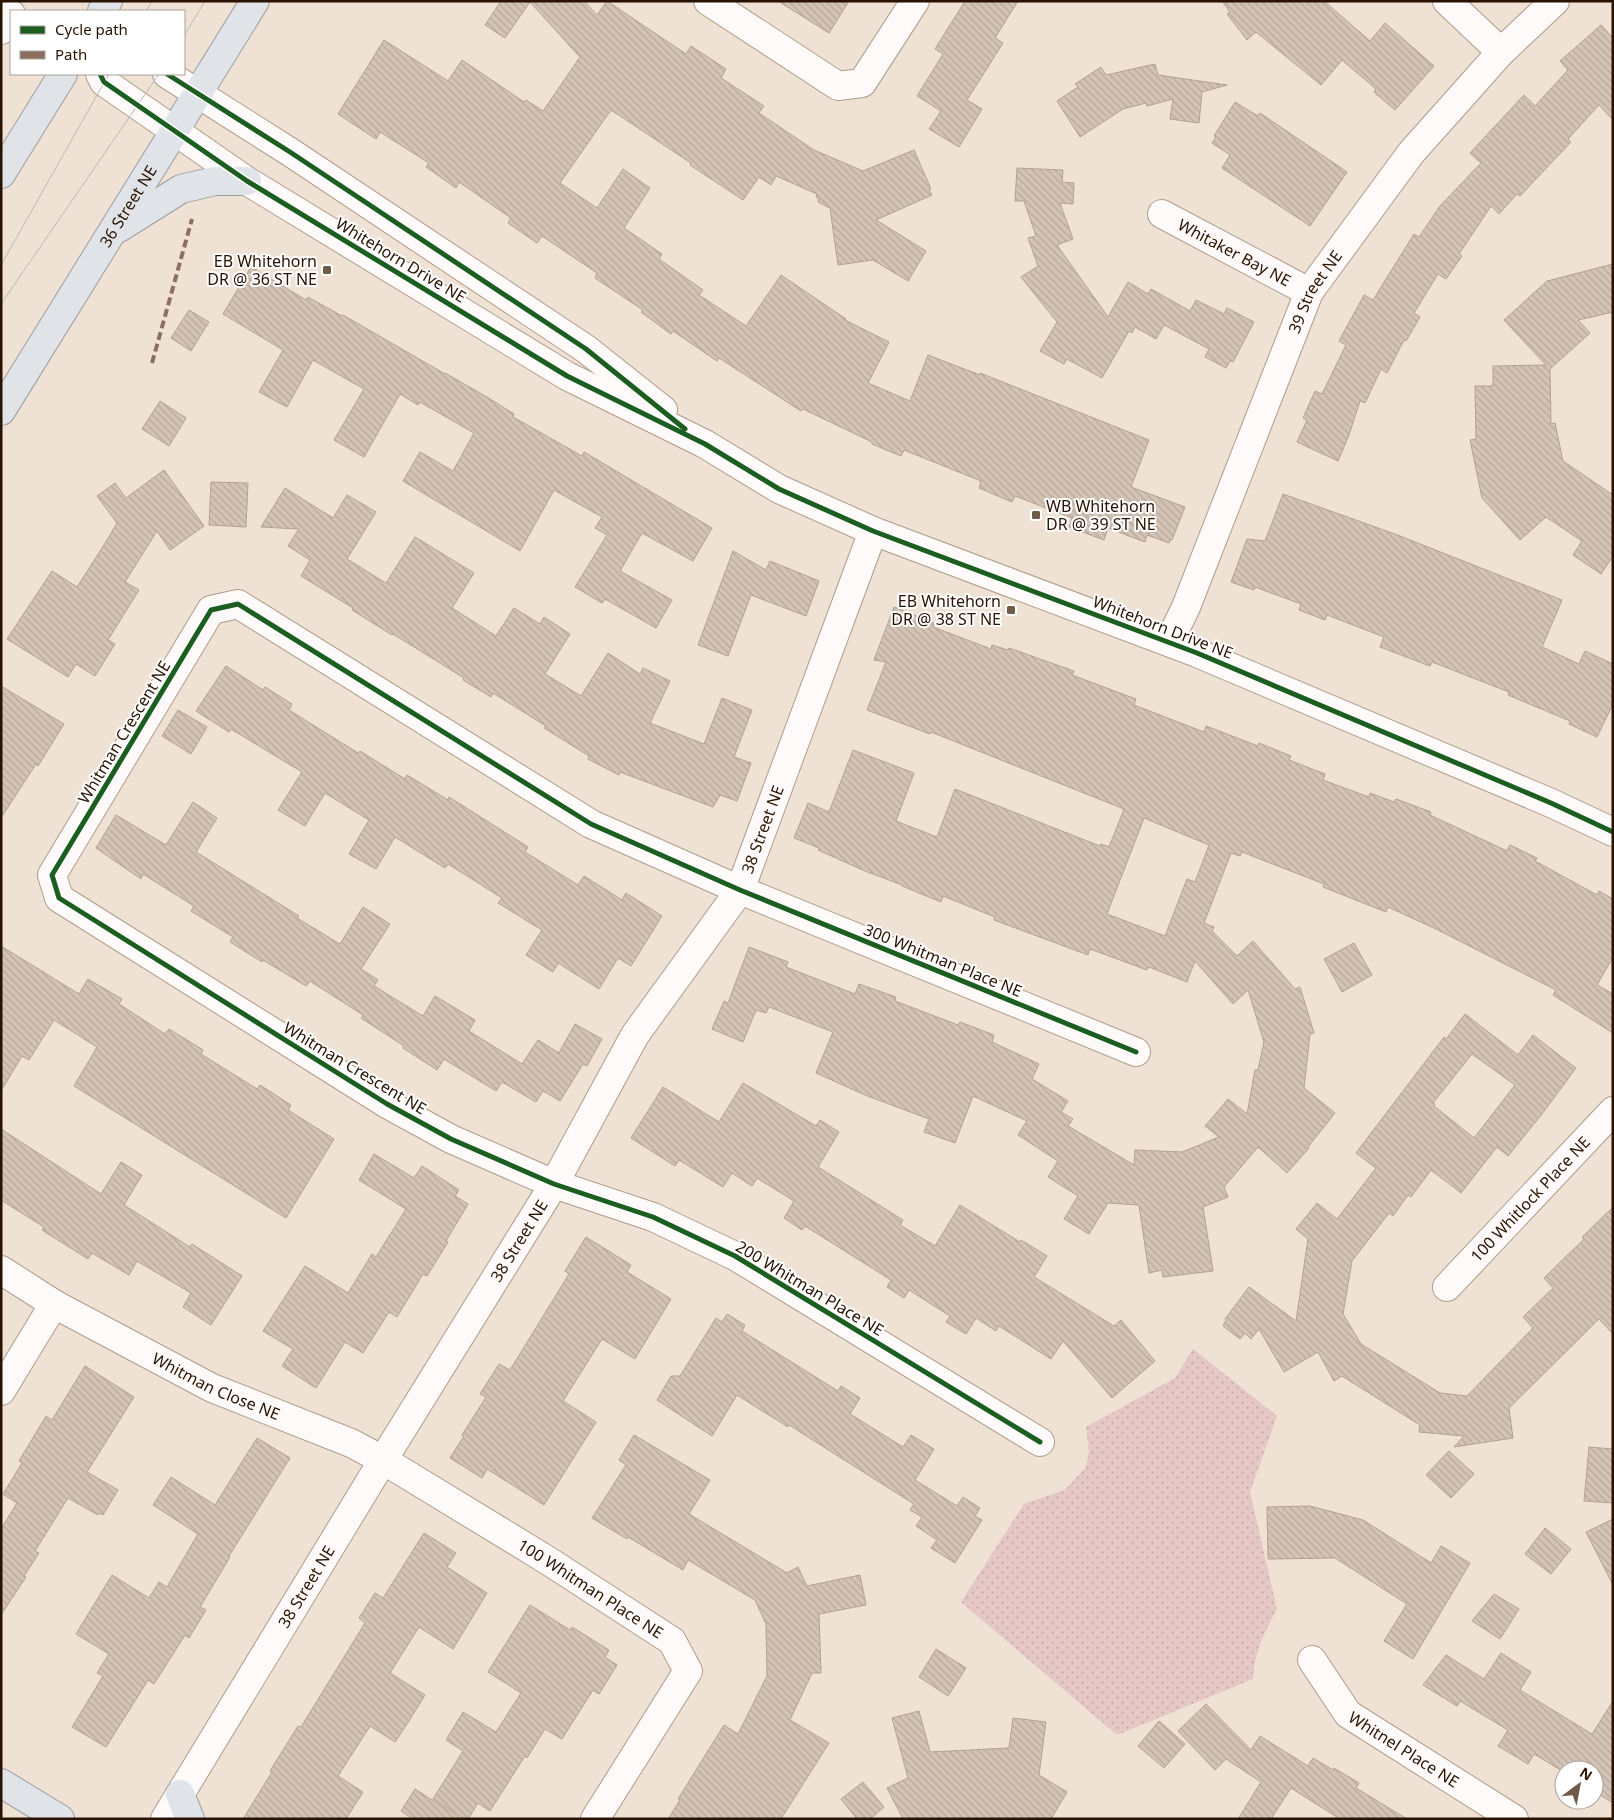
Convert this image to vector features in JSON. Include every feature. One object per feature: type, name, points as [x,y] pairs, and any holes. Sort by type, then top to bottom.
[{"type":"main road","name":"36 Street NE","points":[[1,411],[255,1]]},
{"type":"main road","points":[[1,174],[62,75]]},
{"type":"main road","points":[[113,231],[181,189],[215,181],[247,180]]},
{"type":"main road","points":[[1,1783],[60,1819]]},
{"type":"main road","points":[[180,1794],[190,1819]]},
{"type":"street","points":[[708,1],[838,86],[862,83],[915,1]]},
{"type":"street","points":[[1447,1],[1501,52]]},
{"type":"street","name":"39 Street NE","points":[[1170,642],[1186,607],[1309,292],[1411,153],[1501,52],[1555,1]]},
{"type":"street","points":[[1,30],[10,16]]},
{"type":"street","name":"Whitehorn Drive NE","points":[[100,75],[104,82],[174,132],[247,180],[567,376],[705,444],[779,489],[873,531],[1170,642],[1551,803],[1613,832]]},
{"type":"street","name":"Whitehorn Drive NE","points":[[169,75],[290,152],[586,349],[705,444]]},
{"type":"street","name":"Whitaker Bay NE","points":[[1162,214],[1309,292]]},
{"type":"street","name":"38 Street NE","points":[[165,1819],[383,1460],[554,1184],[635,1035],[740,890],[873,531]]},
{"type":"street","name":"Whitman Crescent NE","points":[[554,1184],[451,1140],[387,1104],[59,898],[52,875],[211,610],[238,604],[591,824],[740,890]]},
{"type":"street","name":"300 Whitman Place NE","points":[[740,890],[1136,1052]]},
{"type":"street","name":"100 Whitlock Place NE","points":[[1447,1287],[1613,1111]]},
{"type":"street","name":"200 Whitman Place NE","points":[[554,1184],[653,1217],[735,1256],[1040,1442]]},
{"type":"street","name":"Whitman Close NE","points":[[1,1270],[54,1304],[212,1388],[351,1443],[383,1460]]},
{"type":"street","points":[[1,1391],[54,1304]]},
{"type":"street","name":"100 Whitman Place NE","points":[[383,1460],[547,1560],[672,1641],[688,1671],[595,1819]]},
{"type":"street","name":"Whitnel Place NE","points":[[1312,1660],[1348,1714],[1514,1819]]},
{"type":"shaded area","points":[[1193,1349],[1277,1416],[1250,1492],[1277,1609],[1264,1634],[1258,1651],[1253,1679],[1117,1735],[961,1602],[1024,1504],[1065,1490],[1086,1467],[1089,1451],[1086,1427],[1175,1378]]},
{"type":"building","points":[[501,1],[584,1],[597,15],[607,1],[686,54],[691,46],[726,69],[721,78],[764,106],[759,113],[814,150],[863,171],[914,150],[932,195],[876,220],[926,251],[908,281],[873,260],[838,265],[830,208],[818,202],[817,194],[776,176],[771,185],[759,177],[743,200],[611,110],[560,183],[597,208],[623,169],[650,188],[624,228],[662,254],[659,259],[703,290],[699,295],[746,326],[781,275],[845,320],[889,342],[868,383],[910,401],[928,355],[980,375],[980,373],[1149,440],[1131,487],[1185,507],[1172,540],[1169,543],[1147,535],[1145,542],[1108,528],[1104,540],[1069,527],[1072,518],[1015,496],[1012,502],[979,488],[981,481],[904,450],[901,456],[872,444],[872,442],[803,409],[801,411],[719,358],[717,361],[673,331],[671,334],[641,312],[643,310],[595,278],[597,273],[542,236],[537,243],[508,223],[511,218],[459,182],[456,188],[426,167],[429,163],[380,132],[376,139],[338,114],[384,40],[448,81],[462,60],[524,102],[526,100],[543,111],[580,57],[530,2],[505,38],[485,25]]},
{"type":"building","points":[[778,1],[849,1],[829,33]]},
{"type":"building","points":[[965,1],[1018,1],[995,38],[1003,43],[967,100],[982,109],[959,147],[929,129],[941,111],[917,96],[943,54],[935,49]]},
{"type":"building","points":[[1222,1],[1324,1],[1370,41],[1385,23],[1434,66],[1395,110],[1374,92],[1376,89],[1342,60],[1321,85],[1256,32],[1247,40],[1227,14],[1230,12]]},
{"type":"building","points":[[1601,25],[1613,38],[1613,120],[1599,105],[1568,139],[1571,142],[1520,196],[1517,194],[1499,214],[1491,206],[1459,254],[1462,256],[1446,279],[1438,274],[1414,313],[1420,317],[1406,341],[1404,340],[1387,373],[1381,369],[1365,403],[1360,401],[1338,461],[1297,442],[1307,420],[1303,418],[1315,391],[1322,394],[1346,345],[1339,341],[1364,295],[1373,300],[1414,234],[1419,237],[1440,206],[1481,163],[1470,153],[1524,95],[1535,106],[1568,70],[1560,61]]},
{"type":"building","points":[[1155,64],[1158,75],[1227,85],[1202,92],[1199,123],[1170,119],[1173,99],[1147,106],[1146,103],[1123,109],[1080,137],[1057,101],[1078,87],[1075,84],[1101,67],[1106,75]]},
{"type":"building","points":[[1235,102],[1258,116],[1260,113],[1347,172],[1310,226],[1222,168],[1230,155],[1212,143],[1216,137],[1214,136]]},
{"type":"building","points":[[1017,168],[1063,170],[1062,182],[1074,183],[1073,204],[1060,203],[1073,239],[1057,245],[1108,317],[1128,282],[1148,294],[1151,289],[1190,311],[1196,300],[1224,314],[1227,308],[1254,322],[1233,362],[1230,361],[1226,368],[1205,357],[1209,349],[1164,325],[1156,339],[1135,327],[1132,333],[1129,331],[1102,378],[1067,359],[1064,364],[1040,351],[1057,322],[1021,277],[1038,266],[1028,238],[1036,236],[1024,201],[1015,201]]},
{"type":"building","points":[[1613,264],[1613,312],[1578,320],[1590,333],[1550,369],[1551,424],[1555,423],[1563,461],[1613,495],[1613,556],[1601,574],[1573,555],[1582,541],[1546,517],[1520,540],[1482,498],[1470,440],[1476,439],[1475,386],[1493,386],[1493,366],[1546,365],[1504,320],[1547,281]]},
{"type":"building","points":[[251,267],[306,300],[308,297],[343,315],[487,397],[514,414],[513,417],[582,456],[584,452],[712,528],[693,561],[642,533],[620,571],[672,600],[656,628],[605,599],[602,603],[575,587],[607,535],[595,528],[602,517],[554,490],[520,551],[403,481],[420,452],[453,471],[474,433],[420,402],[418,405],[400,394],[364,457],[334,440],[364,389],[313,360],[287,407],[259,392],[283,350],[223,314]]},
{"type":"building","points":[[189,310],[209,322],[191,351],[171,338]]},
{"type":"building","points":[[160,401],[186,418],[169,446],[142,429]]},
{"type":"building","points":[[164,470],[204,526],[170,550],[157,531],[125,582],[139,590],[108,640],[115,644],[95,676],[76,664],[68,677],[7,639],[52,571],[77,587],[104,545],[117,523],[97,496],[115,483],[126,498]]},
{"type":"building","points":[[211,482],[248,483],[246,527],[209,525]]},
{"type":"building","points":[[285,488],[333,518],[347,495],[376,512],[347,559],[386,583],[415,537],[474,573],[452,608],[496,636],[514,608],[540,624],[544,617],[570,634],[545,674],[581,696],[608,653],[640,674],[643,668],[670,681],[650,723],[704,744],[722,698],[752,710],[734,757],[751,763],[737,801],[720,795],[713,807],[620,772],[619,775],[588,759],[589,756],[544,728],[546,726],[493,693],[491,697],[463,680],[464,678],[352,610],[353,608],[301,576],[310,560],[288,546],[299,529],[261,527]]},
{"type":"building","points":[[1283,494],[1395,534],[1562,600],[1542,647],[1579,664],[1585,651],[1613,664],[1613,704],[1597,737],[1569,724],[1570,721],[1508,695],[1509,692],[1432,662],[1430,666],[1380,647],[1384,637],[1327,615],[1325,620],[1299,610],[1301,604],[1255,587],[1254,590],[1231,582],[1247,539],[1265,541]]},
{"type":"building","points":[[733,551],[766,570],[770,561],[819,581],[806,616],[751,595],[728,656],[698,645]]},
{"type":"building","points":[[894,607],[934,623],[933,627],[991,649],[992,645],[1008,650],[1009,648],[1074,671],[1072,675],[1136,699],[1134,705],[1204,732],[1206,726],[1258,746],[1259,743],[1291,756],[1289,760],[1325,774],[1323,780],[1369,797],[1370,793],[1394,802],[1396,799],[1431,812],[1430,815],[1507,851],[1510,845],[1537,858],[1535,861],[1597,895],[1599,891],[1613,899],[1613,957],[1597,985],[1613,994],[1613,1033],[1553,995],[1556,990],[1438,930],[1388,907],[1386,912],[1323,887],[1324,884],[1242,852],[1240,856],[1231,853],[1204,923],[1214,927],[1212,931],[1237,956],[1253,941],[1295,989],[1300,987],[1314,1033],[1310,1034],[1304,1088],[1335,1113],[1309,1148],[1287,1173],[1258,1147],[1224,1187],[1228,1197],[1203,1207],[1213,1271],[1163,1277],[1162,1270],[1149,1273],[1139,1205],[1108,1203],[1089,1234],[1064,1219],[1078,1196],[1048,1177],[1058,1161],[1018,1135],[1027,1121],[973,1096],[955,1143],[924,1132],[929,1119],[865,1095],[816,1073],[833,1032],[769,1007],[766,1013],[756,1010],[743,1042],[712,1029],[724,1001],[728,1003],[749,947],[788,962],[786,967],[855,994],[859,984],[896,997],[895,1001],[958,1025],[960,1022],[994,1035],[992,1042],[1039,1064],[1032,1079],[1068,1101],[1061,1112],[1073,1119],[1068,1126],[1134,1165],[1135,1150],[1182,1152],[1219,1137],[1205,1126],[1228,1099],[1247,1114],[1255,1070],[1258,1070],[1264,1042],[1248,990],[1233,1004],[1195,961],[1187,982],[1149,967],[1147,970],[1090,949],[1088,955],[994,920],[995,917],[943,896],[941,902],[865,871],[794,838],[808,803],[829,812],[853,750],[914,773],[896,821],[937,837],[955,789],[1100,846],[1101,844],[1109,847],[1124,809],[931,732],[930,734],[867,710],[886,662],[874,660]],"holes":[[[1144,818],[1209,845],[1195,882],[1187,879],[1165,936],[1107,914]]]},
{"type":"building","points":[[226,666],[263,690],[265,687],[292,704],[289,710],[358,753],[360,751],[405,779],[407,775],[448,800],[449,797],[528,847],[525,852],[578,885],[584,876],[622,900],[626,893],[662,916],[631,966],[618,958],[599,989],[558,963],[553,972],[526,955],[542,930],[498,903],[502,898],[448,864],[445,868],[395,837],[376,869],[349,854],[369,820],[325,793],[305,826],[278,810],[302,772],[231,729],[229,732],[196,711]]},
{"type":"building","points":[[1,686],[64,724],[38,766],[36,764],[1,818]]},
{"type":"building","points":[[178,710],[207,727],[191,754],[162,736]]},
{"type":"building","points":[[193,802],[217,818],[196,852],[299,916],[297,918],[340,944],[363,907],[390,924],[361,969],[378,980],[374,986],[423,1016],[435,996],[475,1020],[469,1031],[522,1064],[538,1040],[559,1053],[575,1024],[602,1039],[587,1066],[583,1064],[560,1101],[543,1091],[536,1102],[502,1082],[496,1091],[444,1059],[437,1070],[361,1018],[363,1015],[310,981],[306,986],[230,942],[233,937],[191,911],[194,906],[143,874],[141,879],[96,848],[116,815],[166,845]]},
{"type":"building","points":[[1354,943],[1372,975],[1342,992],[1324,959]]},
{"type":"building","points":[[1,946],[79,994],[88,979],[122,999],[119,1004],[165,1034],[169,1029],[203,1050],[201,1054],[257,1089],[260,1085],[291,1105],[288,1110],[334,1139],[286,1218],[74,1086],[97,1047],[54,1020],[29,1060],[22,1056],[1,1091]]},
{"type":"building","points":[[1465,1014],[1518,1055],[1533,1035],[1576,1068],[1508,1156],[1497,1147],[1461,1193],[1431,1170],[1411,1197],[1408,1195],[1393,1216],[1389,1213],[1352,1261],[1343,1314],[1361,1344],[1440,1393],[1467,1396],[1533,1328],[1523,1317],[1553,1288],[1544,1278],[1584,1239],[1582,1237],[1613,1207],[1613,1334],[1599,1319],[1509,1408],[1513,1438],[1454,1447],[1464,1436],[1419,1432],[1420,1425],[1342,1376],[1334,1381],[1318,1352],[1284,1372],[1259,1329],[1251,1339],[1245,1333],[1240,1339],[1223,1326],[1225,1319],[1249,1287],[1296,1321],[1308,1239],[1296,1229],[1317,1203],[1337,1219],[1376,1168],[1356,1153],[1444,1037],[1446,1039]],"holes":[[[1472,1054],[1515,1085],[1474,1138],[1434,1106],[1435,1104],[1433,1103]]]},
{"type":"building","points":[[743,1083],[816,1126],[820,1120],[839,1132],[818,1167],[903,1220],[900,1225],[935,1246],[960,1205],[1020,1242],[1021,1240],[1047,1256],[1034,1277],[1114,1326],[1121,1320],[1155,1361],[1112,1398],[1063,1341],[1051,1359],[999,1326],[996,1331],[976,1318],[966,1334],[946,1322],[950,1316],[909,1290],[904,1298],[887,1287],[891,1280],[805,1226],[802,1230],[784,1218],[794,1201],[757,1178],[752,1186],[732,1173],[723,1187],[679,1160],[675,1166],[631,1138],[663,1087],[719,1122]]},
{"type":"building","points":[[1,1129],[101,1194],[121,1162],[142,1175],[124,1205],[190,1247],[192,1244],[242,1276],[211,1325],[183,1307],[191,1293],[137,1261],[129,1275],[92,1253],[88,1259],[42,1230],[44,1227],[1,1200]]},
{"type":"building","points":[[374,1154],[414,1178],[422,1166],[459,1190],[455,1196],[468,1204],[427,1276],[423,1274],[397,1317],[389,1312],[363,1353],[345,1342],[316,1388],[282,1366],[293,1349],[263,1331],[305,1266],[348,1293],[372,1254],[376,1257],[406,1209],[359,1180]]},
{"type":"building","points":[[586,1237],[631,1265],[627,1272],[671,1299],[635,1359],[602,1339],[563,1401],[596,1422],[544,1505],[487,1469],[482,1478],[450,1458],[486,1397],[480,1394],[499,1364],[510,1370],[569,1274],[565,1271]]},
{"type":"building","points":[[727,1314],[745,1325],[742,1331],[838,1391],[841,1386],[860,1398],[850,1414],[903,1447],[911,1435],[934,1449],[915,1480],[957,1506],[963,1497],[980,1508],[975,1516],[982,1520],[955,1563],[931,1548],[937,1540],[916,1526],[922,1517],[910,1510],[914,1504],[789,1425],[788,1427],[737,1395],[712,1436],[657,1400],[671,1376],[680,1376],[716,1318],[722,1322]]},
{"type":"building","points":[[85,1366],[134,1397],[87,1472],[118,1490],[103,1515],[100,1513],[98,1515],[68,1498],[35,1551],[39,1553],[24,1576],[26,1577],[1,1615],[1,1529],[17,1503],[3,1494],[22,1463],[19,1461],[46,1416],[52,1420]]},
{"type":"building","points":[[634,1435],[710,1480],[689,1514],[787,1573],[798,1567],[807,1586],[860,1575],[866,1605],[819,1614],[821,1673],[812,1673],[790,1720],[829,1743],[781,1819],[668,1819],[680,1800],[678,1799],[724,1725],[738,1734],[767,1676],[766,1624],[755,1600],[688,1560],[683,1570],[592,1518],[626,1465],[619,1460]]},
{"type":"building","points":[[257,1438],[290,1458],[229,1556],[200,1607],[206,1610],[189,1638],[185,1635],[154,1684],[148,1680],[106,1747],[72,1727],[103,1676],[97,1673],[109,1654],[76,1634],[112,1575],[149,1598],[159,1582],[167,1587],[198,1534],[153,1505],[171,1477],[215,1505]]},
{"type":"building","points":[[1589,1447],[1613,1449],[1613,1503],[1584,1501]]},
{"type":"building","points":[[1449,1451],[1474,1474],[1451,1498],[1426,1475]]},
{"type":"building","points":[[1310,1506],[1363,1520],[1431,1563],[1441,1546],[1470,1563],[1413,1659],[1384,1641],[1407,1604],[1335,1558],[1268,1559],[1267,1507]]},
{"type":"building","points":[[1613,1519],[1613,1585],[1586,1532]]},
{"type":"building","points":[[1545,1528],[1571,1549],[1551,1574],[1525,1554]]},
{"type":"building","points":[[424,1533],[456,1553],[447,1567],[487,1593],[453,1649],[419,1627],[390,1673],[425,1695],[407,1724],[395,1742],[370,1726],[338,1776],[363,1792],[346,1819],[243,1819],[298,1726],[301,1727],[365,1623],[359,1618],[375,1593],[383,1598]]},
{"type":"building","points":[[1494,1594],[1519,1609],[1500,1639],[1472,1621]]},
{"type":"building","points":[[530,1605],[570,1630],[572,1627],[609,1650],[605,1657],[617,1665],[599,1694],[593,1690],[562,1739],[545,1729],[527,1758],[525,1756],[490,1811],[478,1803],[468,1819],[465,1819],[433,1799],[463,1751],[446,1740],[463,1712],[496,1732],[521,1693],[488,1672]]},
{"type":"building","points":[[936,1649],[966,1668],[948,1696],[919,1677]]},
{"type":"building","points":[[1501,1653],[1531,1672],[1520,1690],[1592,1734],[1613,1701],[1613,1803],[1604,1797],[1604,1760],[1554,1760],[1554,1766],[1534,1754],[1528,1764],[1498,1746],[1508,1730],[1460,1701],[1457,1706],[1423,1685],[1446,1655],[1484,1679]]},
{"type":"building","points":[[1206,1704],[1251,1750],[1260,1736],[1308,1766],[1313,1758],[1359,1783],[1356,1788],[1407,1819],[1340,1819],[1291,1788],[1271,1819],[1238,1819],[1261,1782],[1226,1759],[1215,1770],[1178,1731]]},
{"type":"building","points":[[919,1711],[930,1752],[1009,1748],[1013,1718],[1046,1722],[1039,1775],[1067,1792],[1051,1819],[903,1819],[887,1788],[908,1778],[892,1718]]},
{"type":"building","points":[[1159,1721],[1185,1744],[1164,1768],[1138,1746]]},
{"type":"building","points":[[863,1782],[884,1807],[870,1819],[857,1819],[841,1799]]},
{"type":"building","points":[[415,1789],[462,1819],[413,1819],[401,1811]]},
{"type":"tram line","points":[[147,10],[152,1]]},
{"type":"tram line","points":[[185,34],[205,1]]},
{"type":"tram line","points":[[1,265],[108,75]]},
{"type":"tram line","points":[[1,304],[158,75]]},
{"type":"marked path","points":[[152,363],[192,219]]},
{"type":"cycle path","points":[[100,75],[104,82],[247,181],[567,376],[705,444],[779,489],[873,531],[1197,653],[1551,803],[1613,832]]},
{"type":"cycle path","points":[[169,75],[290,152],[586,349],[685,429]]},
{"type":"cycle path","points":[[1040,1442],[735,1256],[653,1217],[554,1184],[451,1139],[387,1104],[59,898],[52,875],[211,610],[238,604],[591,824],[740,890],[1136,1052]]},
{"type":"place","name":"EB Whitehorn DR @ 36 ST NE","points":[[327,270]]},
{"type":"place","name":"WB Whitehorn DR @ 39 ST NE","points":[[1036,515]]},
{"type":"place","name":"EB Whitehorn DR @ 38 ST NE","points":[[1011,610]]}]
